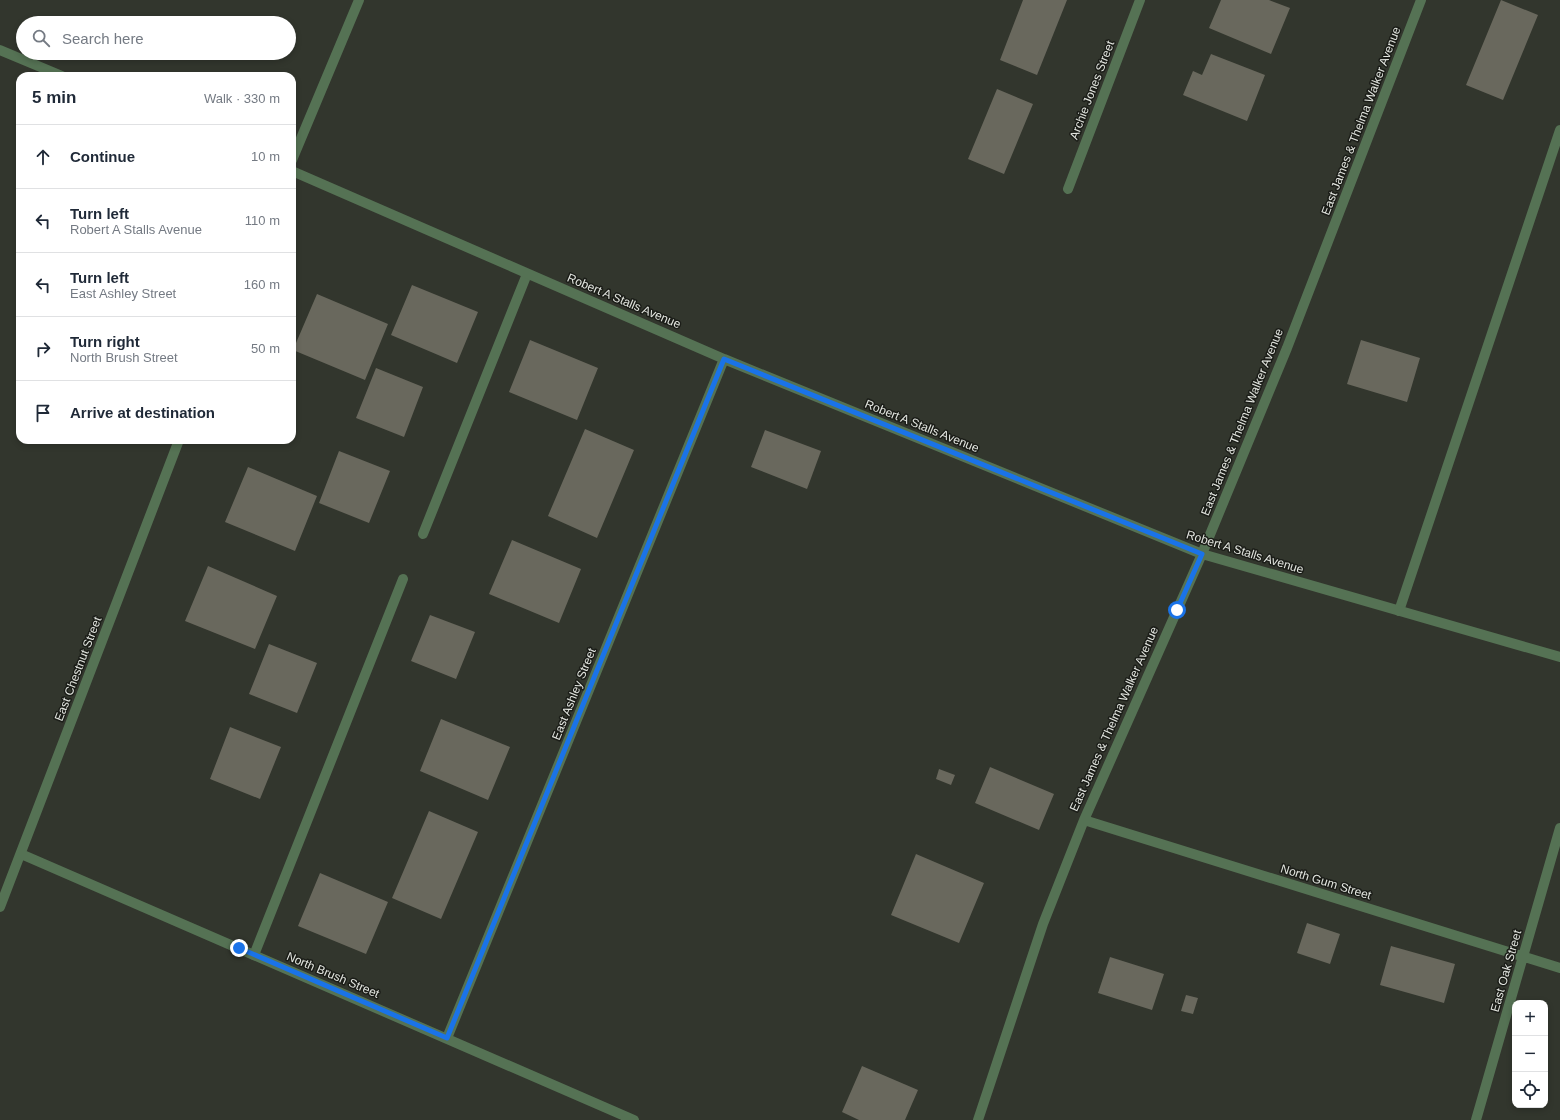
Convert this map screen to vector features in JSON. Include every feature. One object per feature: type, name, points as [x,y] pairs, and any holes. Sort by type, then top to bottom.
[{"type":"street","points":[[296,151],[360,0]]},
{"type":"street","name":"Archie Jones Street","points":[[1068,189],[1140,0]]},
{"type":"street","name":"East James & Thelma Walker Avenue","points":[[978,1120],[1043,924],[1084,820],[1202,554],[1287,348],[1421,0]]},
{"type":"street","points":[[0,50],[16,57]]},
{"type":"street","points":[[24,60],[52,72]]},
{"type":"street","points":[[1398,611],[1560,130]]},
{"type":"street","name":"Robert A Stalls Avenue","points":[[296,173],[724,359],[1202,554],[1560,657]]},
{"type":"street","points":[[423,534],[527,274]]},
{"type":"street","name":"East Ashley Street","points":[[447,1038],[724,359]]},
{"type":"street","name":"East Chestnut Street","points":[[0,906],[177,444]]},
{"type":"street","points":[[254,955],[403,579]]},
{"type":"street","name":"North Gum Street","points":[[1084,820],[1523,958],[1560,968]]},
{"type":"street","name":"East Oak Street","points":[[1476,1120],[1560,828]]},
{"type":"street","name":"North Brush Street","points":[[21,854],[634,1120]]},
{"type":"building","points":[[1023,0],[1067,0],[1037,75],[1000,60]]},
{"type":"building","points":[[1221,0],[1269,0],[1290,8],[1271,54],[1209,28]]},
{"type":"building","points":[[1501,0],[1538,15],[1503,100],[1466,85]]},
{"type":"building","points":[[1211,54],[1265,75],[1247,121],[1183,95],[1193,71],[1202,75]]},
{"type":"building","points":[[997,89],[1033,104],[1004,174],[968,159]]},
{"type":"building","points":[[412,285],[478,312],[457,363],[391,335]]},
{"type":"building","points":[[317,294],[388,324],[365,380],[296,351],[296,343]]},
{"type":"building","points":[[530,340],[598,368],[577,420],[509,392]]},
{"type":"building","points":[[1361,340],[1420,358],[1407,402],[1347,384]]},
{"type":"building","points":[[376,368],[423,387],[404,437],[356,418]]},
{"type":"building","points":[[585,429],[634,450],[597,538],[548,516]]},
{"type":"building","points":[[765,430],[821,451],[807,489],[751,467]]},
{"type":"building","points":[[339,451],[390,471],[369,523],[319,503]]},
{"type":"building","points":[[248,467],[317,496],[295,551],[225,522]]},
{"type":"building","points":[[512,540],[581,569],[559,623],[489,594]]},
{"type":"building","points":[[208,566],[277,596],[255,649],[185,621]]},
{"type":"building","points":[[430,615],[475,632],[456,679],[411,661]]},
{"type":"building","points":[[269,644],[317,663],[297,713],[249,694]]},
{"type":"building","points":[[441,719],[510,747],[488,800],[420,771]]},
{"type":"building","points":[[230,727],[281,747],[260,799],[210,779]]},
{"type":"building","points":[[990,767],[1054,794],[1039,830],[975,803]]},
{"type":"building","points":[[939,769],[955,775],[951,785],[936,779]]},
{"type":"building","points":[[429,811],[478,832],[441,919],[392,898]]},
{"type":"building","points":[[916,854],[984,883],[959,943],[891,915]]},
{"type":"building","points":[[320,873],[388,902],[366,954],[298,926]]},
{"type":"building","points":[[1307,923],[1340,934],[1330,964],[1297,953]]},
{"type":"building","points":[[1391,946],[1455,964],[1444,1003],[1380,985]]},
{"type":"building","points":[[1110,957],[1164,974],[1152,1010],[1098,993]]},
{"type":"building","points":[[1186,995],[1198,998],[1193,1014],[1181,1011]]},
{"type":"building","points":[[862,1066],[918,1090],[905,1120],[859,1120],[842,1112]]},
{"type":"route","points":[[239,948],[447,1038],[724,359],[1202,554],[1177,610]]}]
